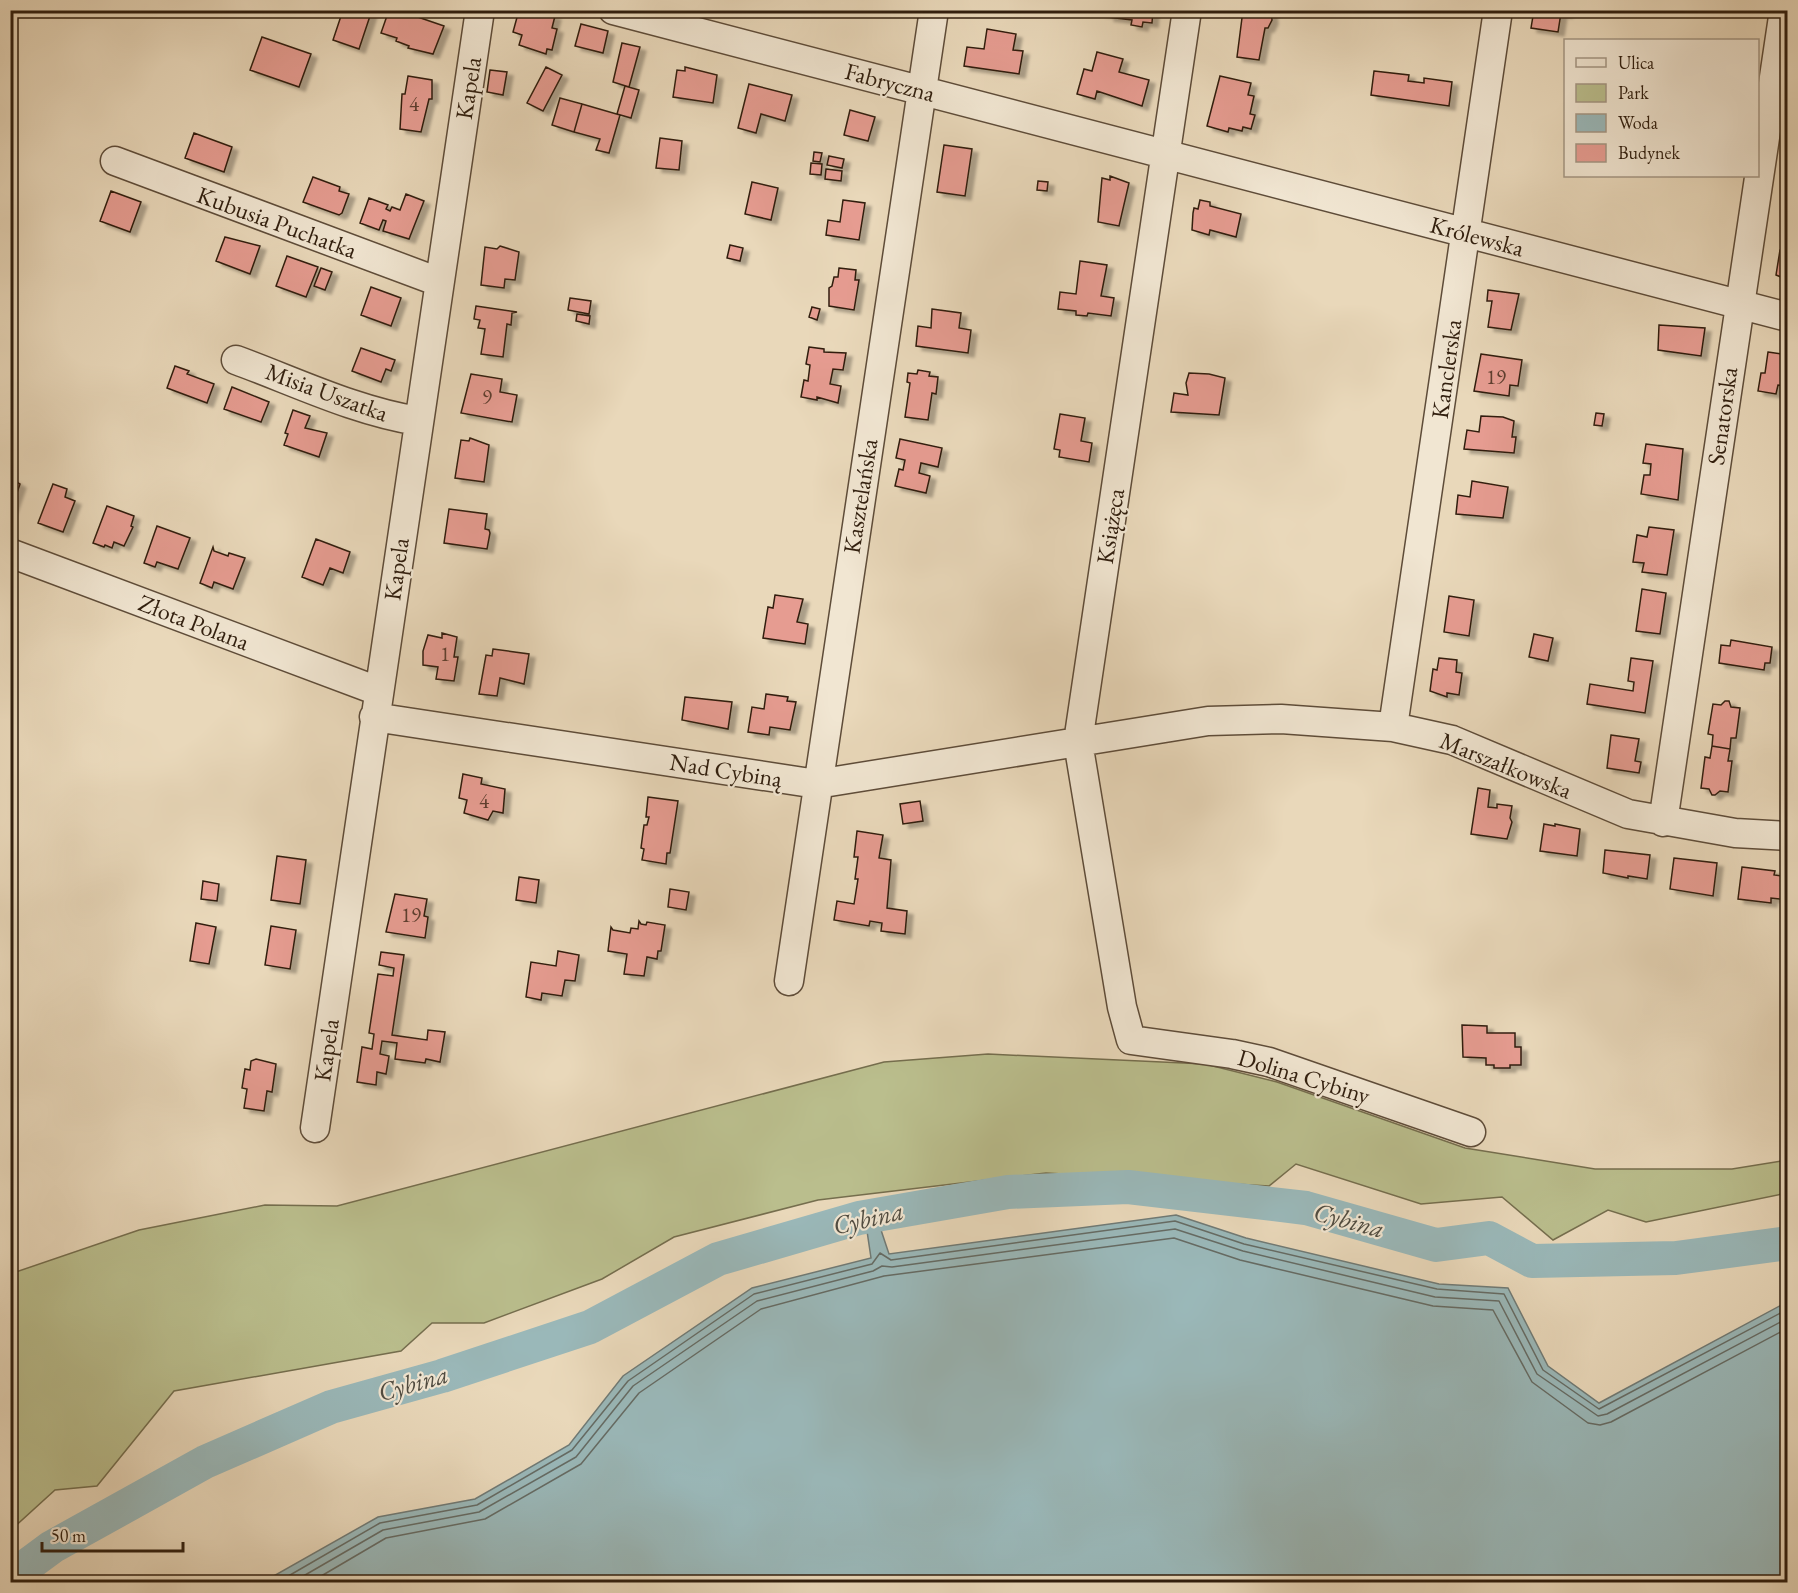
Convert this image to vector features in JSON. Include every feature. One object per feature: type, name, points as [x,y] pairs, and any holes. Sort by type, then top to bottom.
[{"type":"street","name":"Kapela","points":[[315,1128],[480,10]]},
{"type":"street","name":"Fabryczna","points":[[613,10],[1166,155]]},
{"type":"street","name":"Kasztelańska","points":[[789,981],[934,10]]},
{"type":"street","name":"Książęca","points":[[1131,1040],[1122,1006],[1078,742],[1187,10]]},
{"type":"street","name":"Kanclerska","points":[[1394,727],[1498,10]]},
{"type":"street","name":"Senatorska","points":[[1759,173],[1784,10]]},
{"type":"street","name":"Królewska","points":[[1166,155],[1788,317]]},
{"type":"street","name":"Kubusia Puchatka","points":[[115,161],[439,282]]},
{"type":"street","name":"Senatorska","points":[[1663,822],[1758,177]]},
{"type":"street","name":"Misia Uszatka","points":[[236,360],[351,404],[394,417],[418,421]]},
{"type":"street","name":"Złota Polana","points":[[10,553],[376,704]]},
{"type":"street","name":"Nad Cybiną","points":[[376,704],[817,784],[1047,749],[1078,742]]},
{"type":"street","name":"Marszałkowska","points":[[1078,742],[1208,721],[1281,719],[1394,727],[1452,740],[1628,814],[1735,833],[1788,836]]},
{"type":"street","name":"Dolina Cybiny","points":[[1131,1040],[1232,1053],[1269,1062],[1472,1131]]},
{"type":"green space","points":[[988,1054],[1205,1064],[1277,1082],[1465,1148],[1595,1169],[1732,1169],[1787,1160],[1787,1193],[1646,1222],[1608,1210],[1553,1240],[1502,1197],[1421,1204],[1296,1164],[1269,1186],[1046,1173],[818,1200],[674,1237],[602,1279],[484,1323],[432,1323],[401,1351],[174,1391],[97,1486],[55,1490],[11,1530],[10,1274],[139,1230],[265,1205],[337,1206],[884,1062]]},
{"type":"water","points":[[1176,1215],[1246,1238],[1439,1284],[1508,1288],[1548,1366],[1599,1403],[1787,1302],[1787,1582],[263,1582],[378,1517],[475,1499],[569,1445],[623,1376],[752,1288],[871,1258],[867,1231],[880,1227],[889,1254]]},
{"type":"building","points":[[343,10],[372,10],[359,49],[333,40]]},
{"type":"building","points":[[389,10],[405,15],[406,13],[444,26],[433,54],[408,48],[409,46],[396,41],[397,38],[381,33]]},
{"type":"building","points":[[519,10],[534,10],[555,16],[552,28],[557,29],[552,50],[547,49],[546,54],[519,45],[522,35],[513,32]]},
{"type":"building","points":[[1101,10],[1153,10],[1152,23],[1143,22],[1142,27],[1131,25],[1132,20],[1108,17],[1109,14],[1100,13]]},
{"type":"building","points":[[1243,10],[1271,12],[1272,20],[1268,28],[1265,28],[1259,60],[1237,57]]},
{"type":"building","points":[[1534,10],[1567,10],[1566,14],[1561,13],[1558,32],[1531,28]]},
{"type":"building","points":[[581,24],[608,31],[603,53],[575,46]]},
{"type":"building","points":[[987,29],[1016,34],[1013,50],[1023,51],[1019,74],[964,66],[967,47],[984,49]]},
{"type":"building","points":[[262,37],[311,54],[299,87],[250,70]]},
{"type":"building","points":[[622,43],[640,47],[629,87],[613,82]]},
{"type":"building","points":[[1097,52],[1123,59],[1119,72],[1149,80],[1142,106],[1097,91],[1095,99],[1077,94],[1084,69],[1092,71]]},
{"type":"building","points":[[546,67],[562,75],[543,111],[527,103]]},
{"type":"building","points":[[685,67],[717,75],[713,103],[673,97],[677,70],[685,71]]},
{"type":"building","points":[[490,70],[507,72],[503,95],[487,92]]},
{"type":"building","points":[[1374,71],[1409,75],[1408,81],[1424,83],[1424,78],[1452,82],[1449,106],[1371,95]]},
{"type":"building","points":[[408,76],[432,80],[432,99],[429,99],[421,132],[400,129],[402,94],[405,94]]},
{"type":"building","points":[[1220,76],[1251,83],[1248,95],[1254,96],[1250,114],[1255,115],[1251,129],[1243,127],[1242,131],[1229,128],[1228,132],[1207,126]]},
{"type":"building","points":[[749,84],[792,95],[785,121],[761,114],[756,133],[738,128]]},
{"type":"building","points":[[625,86],[639,90],[631,118],[617,114]]},
{"type":"building","points":[[560,98],[582,104],[574,132],[552,125]]},
{"type":"building","points":[[582,104],[620,115],[609,153],[596,150],[600,139],[574,132]]},
{"type":"building","points":[[850,110],[875,117],[868,141],[844,135]]},
{"type":"building","points":[[194,133],[232,147],[224,172],[185,158]]},
{"type":"building","points":[[660,138],[682,141],[679,170],[656,168]]},
{"type":"building","points":[[944,145],[972,149],[965,196],[937,192]]},
{"type":"building","points":[[814,152],[822,153],[820,162],[813,161]]},
{"type":"building","points":[[829,156],[844,159],[842,168],[827,165]]},
{"type":"building","points":[[811,163],[822,164],[821,175],[810,174]]},
{"type":"building","points":[[826,169],[842,171],[841,181],[825,179]]},
{"type":"building","points":[[1110,176],[1129,183],[1119,226],[1098,222],[1102,178],[1110,180]]},
{"type":"building","points":[[313,177],[340,187],[339,191],[349,194],[342,213],[339,215],[303,202]]},
{"type":"building","points":[[1038,181],[1048,182],[1047,191],[1037,190]]},
{"type":"building","points":[[752,182],[778,188],[771,220],[745,214]]},
{"type":"building","points":[[111,191],[141,202],[130,232],[100,221]]},
{"type":"building","points":[[406,194],[424,201],[409,239],[383,231],[386,221],[383,220],[379,230],[360,223],[369,198],[388,205],[386,209],[390,211],[392,207],[400,210]]},
{"type":"building","points":[[843,200],[865,203],[859,240],[826,235],[828,220],[840,222]]},
{"type":"building","points":[[1200,200],[1210,202],[1210,206],[1241,214],[1236,237],[1210,230],[1209,235],[1192,230],[1194,208],[1198,209]]},
{"type":"building","points":[[225,237],[260,246],[250,274],[216,261]]},
{"type":"building","points":[[730,245],[743,248],[740,261],[727,258]]},
{"type":"building","points":[[500,246],[519,252],[515,280],[505,279],[504,288],[481,285],[485,247],[497,249]]},
{"type":"building","points":[[1780,250],[1788,251],[1788,280],[1776,275]]},
{"type":"building","points":[[287,256],[318,267],[306,297],[276,286]]},
{"type":"building","points":[[1080,261],[1107,265],[1101,296],[1114,298],[1111,316],[1088,313],[1087,316],[1076,315],[1076,311],[1058,309],[1060,292],[1076,294]]},
{"type":"building","points":[[321,268],[332,272],[325,290],[314,286]]},
{"type":"building","points":[[839,268],[856,270],[855,280],[859,280],[854,310],[829,306],[829,288],[832,286],[834,277],[838,277]]},
{"type":"building","points":[[371,287],[401,298],[391,326],[361,315]]},
{"type":"building","points":[[1488,290],[1519,294],[1511,330],[1488,327],[1492,301],[1487,301]]},
{"type":"building","points":[[570,298],[591,301],[589,314],[568,310]]},
{"type":"building","points":[[476,306],[517,312],[512,313],[511,325],[507,324],[503,357],[481,354],[485,329],[478,328],[480,320],[474,319]]},
{"type":"building","points":[[812,307],[820,309],[817,320],[809,317]]},
{"type":"building","points":[[932,309],[961,313],[959,328],[971,330],[968,353],[916,346],[918,326],[931,328]]},
{"type":"building","points":[[577,314],[590,316],[589,324],[576,321]]},
{"type":"building","points":[[1659,325],[1705,328],[1701,356],[1658,350]]},
{"type":"building","points":[[809,347],[824,349],[824,352],[846,353],[843,370],[833,369],[830,384],[841,386],[838,403],[817,397],[817,400],[801,397],[804,380],[808,381],[810,365],[806,364]]},
{"type":"building","points":[[361,348],[395,360],[391,371],[386,369],[381,382],[352,371]]},
{"type":"building","points":[[1768,352],[1788,355],[1788,386],[1778,385],[1776,394],[1758,391],[1761,373],[1765,373]]},
{"type":"building","points":[[1481,354],[1522,360],[1518,386],[1510,385],[1509,396],[1474,391]]},
{"type":"building","points":[[175,366],[189,371],[187,374],[214,384],[207,403],[167,388]]},
{"type":"building","points":[[918,370],[930,372],[929,376],[938,377],[936,394],[932,393],[928,420],[905,417],[910,383],[907,382],[908,373],[917,374]]},
{"type":"building","points":[[1189,373],[1225,378],[1219,415],[1171,412],[1174,393],[1188,395],[1186,383]]},
{"type":"building","points":[[471,374],[502,379],[500,392],[517,395],[512,422],[461,413]]},
{"type":"building","points":[[232,387],[269,402],[261,422],[224,409]]},
{"type":"building","points":[[293,410],[310,416],[305,428],[327,433],[319,457],[284,445],[288,434],[285,433]]},
{"type":"building","points":[[1596,413],[1604,414],[1602,426],[1594,425]]},
{"type":"building","points":[[1060,414],[1085,418],[1081,441],[1092,443],[1089,462],[1059,457],[1060,450],[1054,449]]},
{"type":"building","points":[[1481,416],[1503,417],[1514,421],[1512,437],[1516,437],[1514,453],[1464,449],[1467,430],[1479,432]]},
{"type":"building","points":[[470,438],[489,445],[484,482],[455,478],[461,440],[469,441]]},
{"type":"building","points":[[900,439],[942,448],[938,467],[921,463],[919,473],[930,476],[926,493],[895,486],[899,469],[903,470],[905,460],[896,458]]},
{"type":"building","points":[[1646,444],[1683,449],[1678,500],[1641,494],[1644,475],[1650,475],[1651,464],[1643,463]]},
{"type":"building","points":[[10,478],[20,484],[11,510],[10,510]]},
{"type":"building","points":[[1472,481],[1508,487],[1503,518],[1456,514],[1458,495],[1470,497]]},
{"type":"building","points":[[53,484],[67,489],[65,497],[75,501],[63,532],[38,523]]},
{"type":"building","points":[[107,506],[134,516],[131,526],[133,527],[124,546],[114,542],[112,548],[93,543]]},
{"type":"building","points":[[449,509],[487,514],[485,529],[490,533],[487,549],[444,543]]},
{"type":"building","points":[[157,526],[190,538],[178,569],[157,562],[155,567],[144,563]]},
{"type":"building","points":[[1649,527],[1674,530],[1667,575],[1642,572],[1644,563],[1633,562],[1637,535],[1647,537]]},
{"type":"building","points":[[316,539],[350,552],[343,573],[330,568],[323,585],[302,577]]},
{"type":"building","points":[[213,547],[214,551],[228,556],[229,553],[245,558],[233,589],[214,582],[212,588],[200,583]]},
{"type":"building","points":[[1642,589],[1666,593],[1660,634],[1636,631]]},
{"type":"building","points":[[775,595],[803,599],[797,622],[808,624],[805,644],[763,638],[768,607],[773,608]]},
{"type":"building","points":[[1449,596],[1474,600],[1469,636],[1444,632]]},
{"type":"building","points":[[442,633],[457,637],[454,657],[458,657],[454,681],[436,679],[438,667],[423,665],[423,651],[428,635],[442,638]]},
{"type":"building","points":[[1534,634],[1553,638],[1548,661],[1529,657]]},
{"type":"building","points":[[1731,640],[1772,647],[1770,663],[1765,663],[1764,670],[1719,663],[1721,645],[1730,646]]},
{"type":"building","points":[[493,649],[529,654],[524,684],[500,678],[497,696],[479,694],[486,655],[492,656]]},
{"type":"building","points":[[1439,658],[1457,660],[1456,672],[1462,673],[1459,695],[1447,693],[1447,697],[1430,691],[1433,669],[1437,670]]},
{"type":"building","points":[[1631,658],[1653,661],[1645,713],[1587,704],[1590,684],[1633,691],[1634,682],[1628,681]]},
{"type":"building","points":[[766,694],[788,697],[787,701],[796,702],[790,730],[770,727],[769,735],[748,732],[752,707],[764,709]]},
{"type":"building","points":[[685,697],[732,702],[728,729],[682,720]]},
{"type":"building","points":[[1729,701],[1731,707],[1740,708],[1736,738],[1731,738],[1730,749],[1712,746],[1713,735],[1708,734],[1713,704],[1721,705]]},
{"type":"building","points":[[1611,735],[1639,739],[1635,761],[1641,762],[1639,773],[1607,768]]},
{"type":"building","points":[[1712,746],[1730,749],[1728,761],[1732,761],[1728,792],[1720,791],[1715,795],[1712,795],[1709,789],[1701,788],[1705,757],[1710,758]]},
{"type":"building","points":[[463,774],[482,778],[481,784],[505,789],[503,813],[493,811],[488,820],[464,813],[467,800],[459,798]]},
{"type":"building","points":[[1478,788],[1490,790],[1488,807],[1497,808],[1497,804],[1512,806],[1510,818],[1512,822],[1507,839],[1471,834]]},
{"type":"building","points":[[648,797],[678,801],[670,853],[667,853],[666,864],[642,860],[644,825],[647,825],[649,817],[646,817]]},
{"type":"building","points":[[920,801],[923,821],[903,824],[900,804]]},
{"type":"building","points":[[1544,824],[1580,829],[1577,856],[1540,851]]},
{"type":"building","points":[[857,831],[883,835],[879,858],[891,860],[887,908],[907,911],[905,934],[881,931],[882,923],[870,921],[869,926],[834,920],[837,901],[854,904],[858,879],[855,879],[858,857],[854,857]]},
{"type":"building","points":[[1605,850],[1650,855],[1647,879],[1603,873]]},
{"type":"building","points":[[277,856],[306,860],[300,904],[271,900]]},
{"type":"building","points":[[1674,858],[1717,863],[1713,896],[1670,889]]},
{"type":"building","points":[[1742,867],[1775,871],[1774,875],[1788,877],[1788,900],[1771,898],[1771,903],[1738,899]]},
{"type":"building","points":[[519,877],[539,880],[536,903],[516,900]]},
{"type":"building","points":[[203,881],[219,884],[217,901],[201,899]]},
{"type":"building","points":[[670,889],[689,892],[686,910],[668,907]]},
{"type":"building","points":[[395,894],[427,899],[424,916],[428,917],[425,938],[386,932]]},
{"type":"building","points":[[639,921],[646,925],[647,922],[665,925],[661,951],[658,951],[657,959],[647,957],[644,976],[624,974],[627,954],[608,951],[611,927],[613,930],[630,933],[631,928],[638,929]]},
{"type":"building","points":[[196,923],[216,927],[209,964],[190,961]]},
{"type":"building","points":[[271,926],[296,930],[290,969],[265,965]]},
{"type":"building","points":[[558,951],[579,955],[575,981],[565,980],[562,996],[542,993],[541,1000],[526,997],[531,962],[556,966]]},
{"type":"building","points":[[381,952],[404,955],[392,1035],[427,1040],[428,1030],[445,1032],[440,1062],[426,1059],[425,1063],[395,1059],[397,1043],[382,1041],[380,1054],[389,1056],[386,1074],[377,1072],[376,1085],[357,1082],[362,1047],[372,1049],[374,1034],[369,1033],[378,974],[393,976],[394,968],[379,965]]},
{"type":"building","points":[[1462,1025],[1487,1026],[1487,1033],[1515,1033],[1515,1047],[1521,1047],[1521,1065],[1494,1068],[1494,1065],[1486,1065],[1486,1058],[1463,1057]]},
{"type":"building","points":[[256,1059],[276,1064],[272,1092],[267,1091],[264,1111],[244,1108],[247,1089],[242,1088],[245,1069],[250,1070],[251,1061]]},
{"type":"waterway","name":"Cybina","points":[[10,1578],[52,1547],[205,1462],[331,1407],[442,1376],[590,1327],[718,1259],[859,1218],[1008,1192],[1128,1187],[1306,1208],[1436,1245],[1489,1238],[1532,1261],[1676,1258],[1788,1243]]}]
